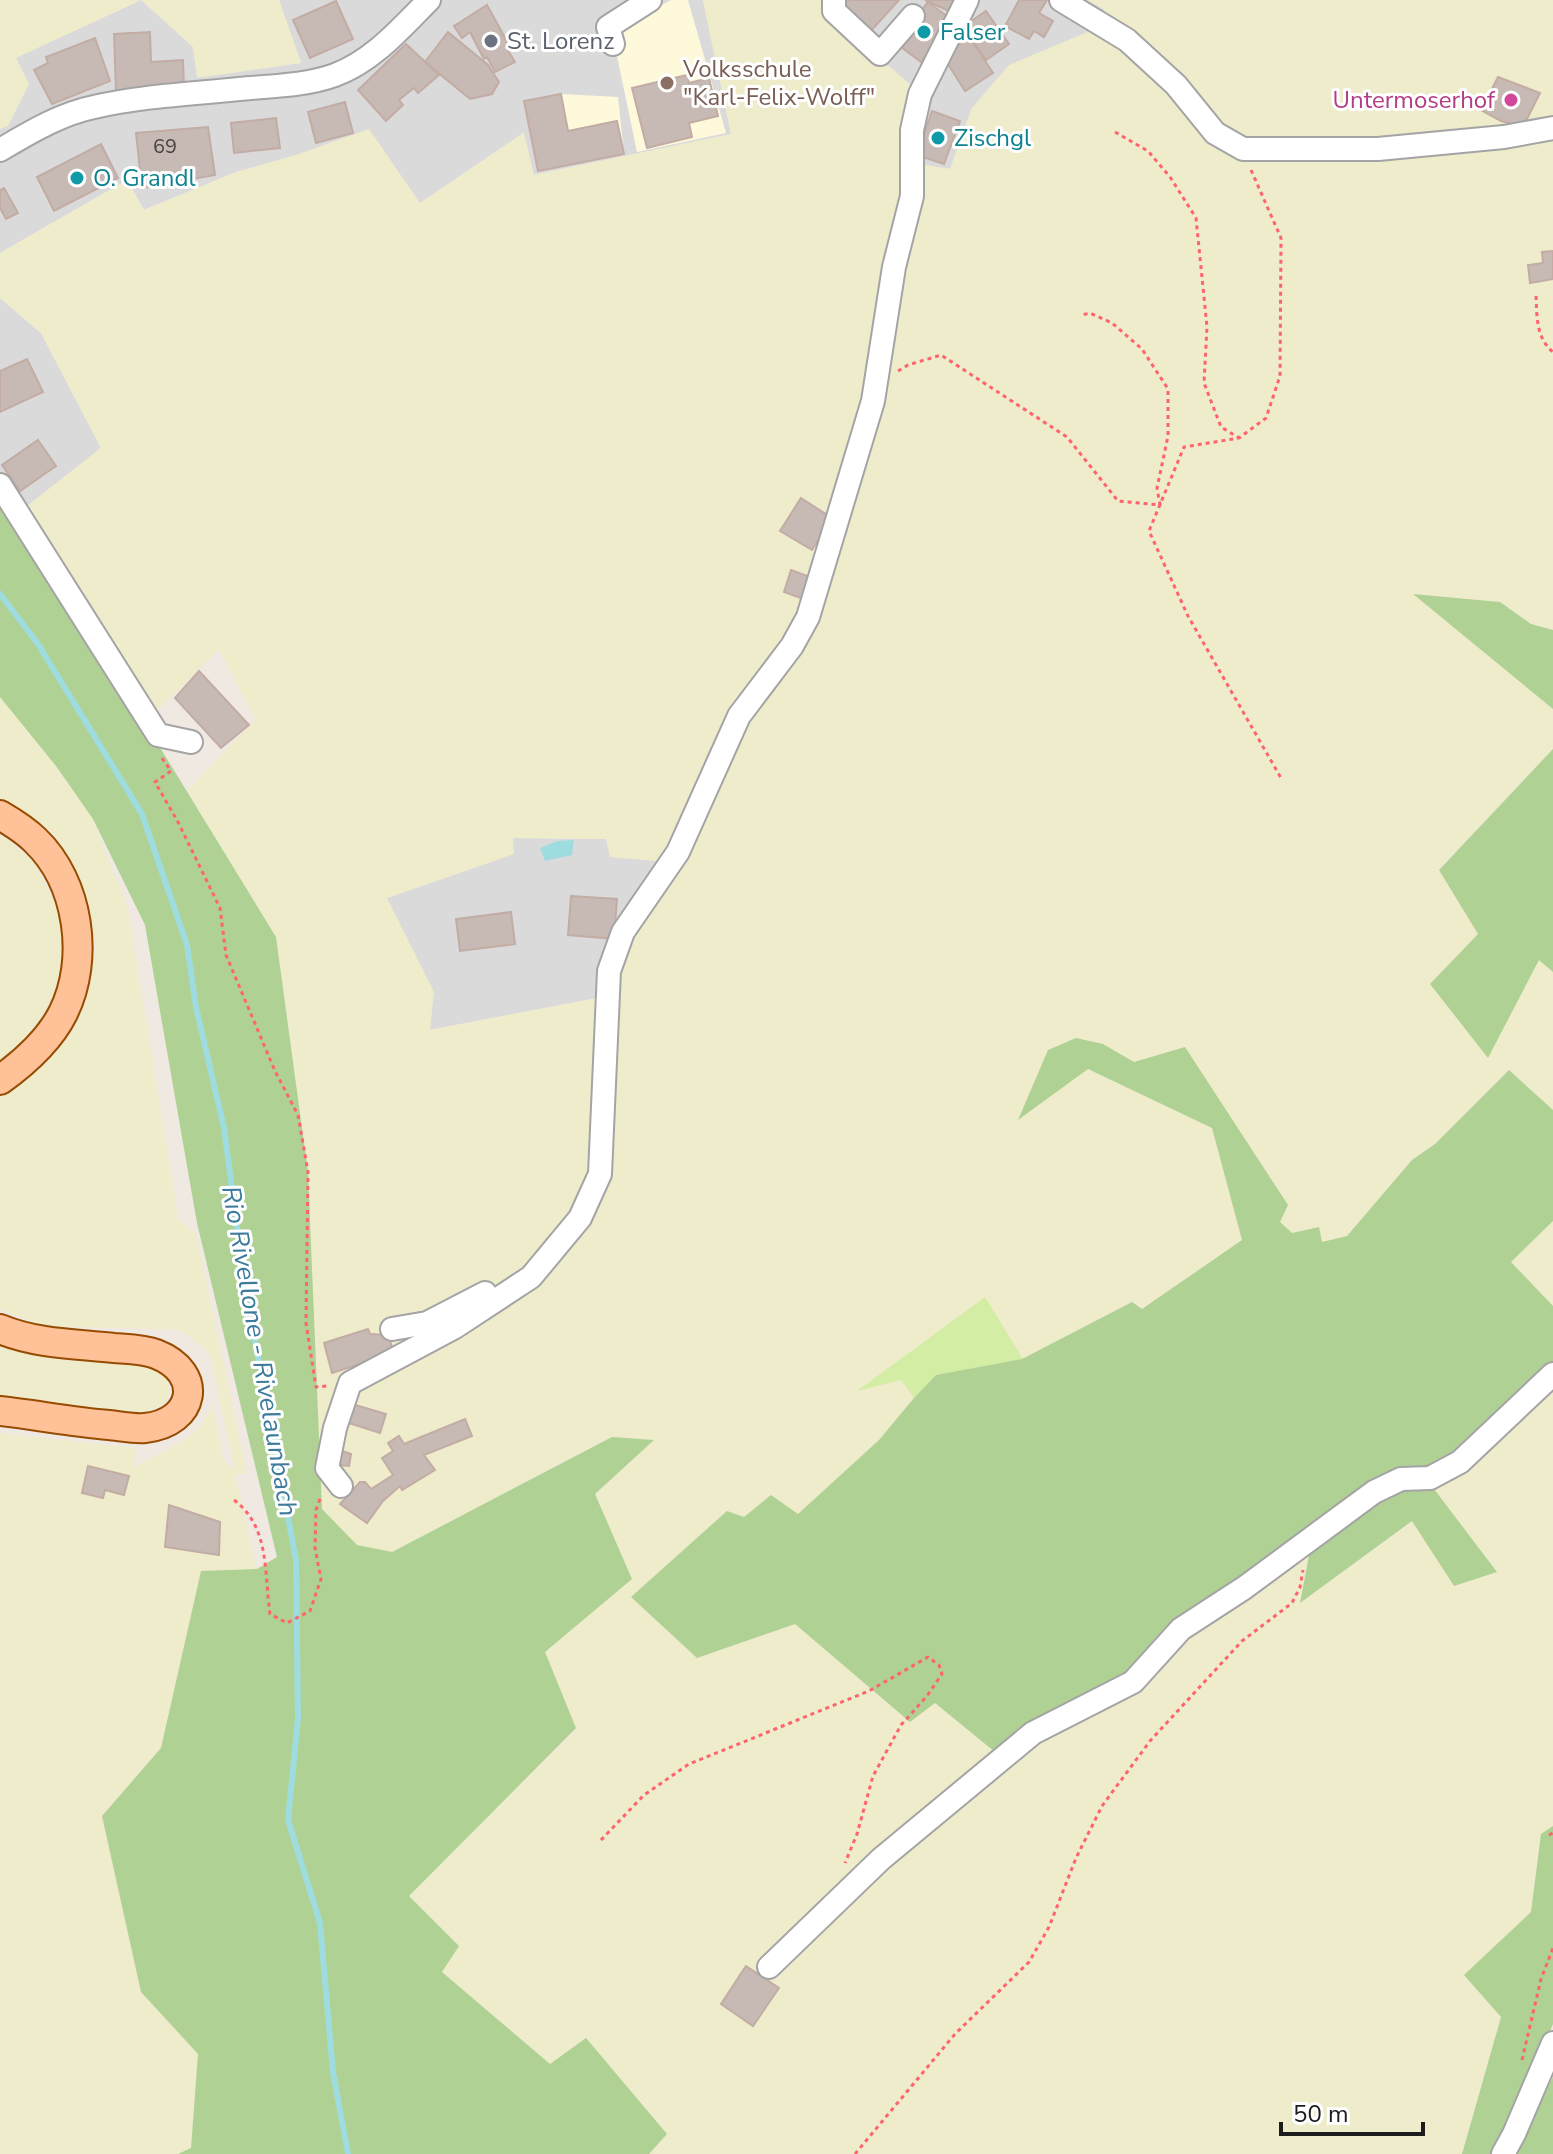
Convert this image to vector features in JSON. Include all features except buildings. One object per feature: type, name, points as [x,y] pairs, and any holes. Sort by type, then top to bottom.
[{"type":"main road","points":[[0,815],[36,841],[53,862],[75,915],[78,947],[74,978],[64,1012],[31,1055],[0,1080]]},
{"type":"main road","points":[[0,1329],[39,1341],[152,1352],[175,1362],[187,1379],[189,1393],[183,1408],[168,1422],[144,1428],[0,1411]]},
{"type":"street","points":[[0,150],[60,118],[92,107],[304,83],[334,75],[356,65],[381,47],[429,0]]},
{"type":"street","points":[[613,44],[608,27],[650,0]]},
{"type":"street","points":[[834,0],[834,11],[880,54],[913,16]]},
{"type":"street","points":[[341,1486],[327,1468],[335,1428],[350,1383],[455,1327],[531,1277],[580,1218],[600,1174],[609,971],[623,932],[678,852],[739,716],[792,646],[808,617],[873,401],[894,267],[912,196],[912,130],[920,94],[967,0]]},
{"type":"street","points":[[1061,0],[1127,40],[1176,85],[1215,133],[1243,149],[1378,149],[1504,137],[1553,128]]},
{"type":"street","points":[[0,485],[158,735],[191,742]]},
{"type":"street","points":[[392,1329],[427,1323],[509,1281],[531,1277]]},
{"type":"street","points":[[769,1967],[881,1859],[1033,1733],[1133,1682],[1181,1629],[1244,1588],[1374,1492],[1401,1479],[1430,1478],[1460,1462],[1553,1374]]},
{"type":"street","points":[[1503,2154],[1553,2043]]},
{"type":"path","points":[[1115,132],[1148,151],[1170,177],[1196,218],[1207,327],[1204,383],[1221,427],[1239,438]]},
{"type":"path","points":[[1243,149],[1281,238],[1280,376],[1266,418],[1239,438],[1184,447],[1149,531],[1188,616],[1281,778]]},
{"type":"path","points":[[1536,296],[1537,325],[1546,346],[1553,352]]},
{"type":"path","points":[[1082,315],[1090,313],[1112,323],[1142,349],[1168,389],[1168,436],[1157,488],[1160,505]]},
{"type":"path","points":[[876,384],[908,365],[941,355],[1067,437],[1118,501],[1160,505]]},
{"type":"path","points":[[157,751],[171,771],[155,782],[220,908],[226,955],[275,1071],[298,1115],[308,1172],[306,1323],[316,1387],[350,1383]]},
{"type":"path","points":[[234,1500],[247,1509],[261,1535],[270,1614],[287,1623],[310,1611],[321,1579],[315,1548],[316,1510],[327,1468]]},
{"type":"path","points":[[855,2154],[955,2034],[1029,1962],[1049,1927],[1076,1858],[1102,1806],[1150,1741],[1242,1641],[1292,1603],[1300,1587],[1309,1539]]},
{"type":"path","points":[[601,1840],[644,1795],[689,1764],[869,1691],[928,1657],[939,1665],[942,1674],[901,1725],[873,1776],[857,1834],[844,1866]]},
{"type":"path","points":[[1519,2072],[1541,1979],[1553,1948]]},
{"type":"shaded area","points":[[0,0],[141,0],[16,58],[29,84],[8,126],[0,129]]},
{"type":"shaded area","points":[[141,0],[193,47],[197,77],[301,63],[279,0],[703,0],[731,134],[533,175],[523,133],[420,203],[293,156],[236,172],[144,210],[127,180],[0,253],[0,129],[8,125],[15,58]]},
{"type":"shaded area","points":[[142,0],[279,0],[301,63],[197,78],[193,47]]},
{"type":"shaded area","name":"Volksschule \"Karl-Felix-Wolff\"","points":[[671,0],[688,0],[726,133],[637,152],[612,32]]},
{"type":"shaded area","points":[[703,0],[830,0],[830,15],[912,86],[907,162],[950,169],[972,108],[1009,65],[1095,29],[1104,9],[1087,0],[1553,0],[1553,630],[1531,624],[1500,602],[1414,594],[1553,709],[1553,749],[1439,869],[1553,972],[1553,1110],[1508,1070],[1435,1144],[1412,1160],[1347,1236],[1322,1243],[1291,1233],[1280,1222],[1185,1047],[1134,1062],[1103,1044],[1019,1119],[1088,1069],[1213,1128],[1242,1240],[1142,1309],[1131,1302],[1023,1359],[985,1298],[859,1390],[901,1380],[914,1398],[879,1440],[798,1515],[771,1495],[697,1658],[795,1624],[911,1722],[935,1703],[1185,1633],[1310,1549],[1300,1602],[1413,1521],[1454,1586],[1497,1571],[1430,1485],[1553,1370],[1553,1826],[1541,1834],[1531,1912],[1465,1975],[1501,2017],[1462,2154],[649,2154],[667,2134],[585,2038],[551,2065],[442,1972],[459,1946],[409,1896],[576,1729],[545,1652],[632,1579],[595,1494],[653,1440],[611,1437],[392,1552],[357,1545],[321,1509],[308,1172],[276,937],[187,791],[255,720],[219,649],[145,723],[22,510],[101,448],[41,333],[0,298],[0,253],[127,180],[144,210],[236,172],[369,129],[420,203],[524,133],[534,175],[731,134]],"holes":[[[513,838],[606,839],[610,857],[678,863],[615,957],[613,995],[430,1030],[434,992],[387,898],[514,854]]]},
{"type":"shaded area","points":[[830,0],[1087,0],[1104,9],[1095,29],[972,108],[950,169],[907,162],[829,15]]},
{"type":"shaded area","points":[[561,94],[618,97],[624,154],[538,171],[524,101]]},
{"type":"shaded area","points":[[0,298],[41,333],[101,448],[22,510],[0,498]]},
{"type":"shaded area","points":[[0,697],[56,766],[93,819],[128,910],[179,1221],[196,1233],[247,1473],[235,1475],[257,1569],[201,1572],[161,1748],[102,1816],[141,1992],[198,2054],[191,2149],[178,2154],[0,2154],[0,1433],[135,1448],[134,1467],[183,1441],[202,1425],[213,1405],[223,1458],[235,1472],[209,1353],[181,1330],[45,1326],[0,1310],[0,1096],[45,1063],[75,1025],[95,948],[88,903],[68,855],[23,811],[0,798]]},
{"type":"shaded area","points":[[0,834],[34,862],[57,906],[65,955],[55,992],[41,1022],[10,1056],[0,1061]]},
{"type":"shaded area","points":[[513,838],[606,839],[679,863],[614,995],[429,1030],[387,898],[513,854]]},
{"type":"shaded area","points":[[1553,1221],[1553,1306],[1511,1262]]},
{"type":"shaded area","points":[[0,1339],[116,1357],[158,1370],[168,1380],[169,1394],[164,1404],[151,1411],[127,1415],[0,1400]]},
{"type":"green space","points":[[0,498],[145,723],[276,937],[308,1172],[322,1509],[357,1545],[392,1552],[612,1437],[654,1440],[595,1494],[632,1579],[545,1652],[576,1728],[409,1896],[459,1946],[442,1972],[550,2064],[586,2038],[667,2134],[649,2154],[178,2154],[191,2148],[198,2054],[141,1992],[102,1816],[161,1748],[201,1571],[257,1569],[277,1557],[197,1223],[145,925],[93,819],[56,766],[0,697]]},
{"type":"green space","points":[[1413,594],[1500,602],[1531,624],[1553,630],[1553,709]]},
{"type":"green space","points":[[1553,749],[1553,972],[1539,960],[1488,1058],[1430,984],[1478,934],[1439,870]]},
{"type":"green space","points":[[1076,1038],[1103,1044],[1134,1062],[1185,1047],[1288,1205],[1280,1222],[1292,1233],[1319,1227],[1322,1242],[1347,1236],[1412,1160],[1435,1144],[1509,1070],[1553,1110],[1553,1221],[1511,1262],[1553,1306],[1553,1370],[1431,1485],[1497,1572],[1454,1586],[1412,1521],[1300,1603],[1310,1550],[1006,1761],[935,1703],[910,1722],[795,1624],[697,1658],[631,1597],[727,1511],[744,1517],[771,1495],[798,1514],[879,1440],[936,1375],[1022,1359],[1132,1302],[1142,1309],[1242,1240],[1212,1128],[1088,1069],[1018,1120],[1048,1050]]},
{"type":"green space","points":[[985,1297],[1023,1359],[937,1375],[914,1398],[901,1380],[857,1391]]},
{"type":"green space","points":[[1553,1826],[1553,2024],[1507,2135],[1492,2154],[1462,2154],[1501,2017],[1464,1975],[1531,1912],[1541,1834]]},
{"type":"green space","points":[[1553,2077],[1553,2154],[1514,2154]]},
{"type":"water","points":[[574,840],[572,855],[545,861],[540,848],[557,841]]},
{"type":"waterway","name":"Rio Rivellone - Rivelaunbach","points":[[0,594],[38,644],[142,814],[187,945],[196,1007],[224,1128],[245,1287],[296,1560],[298,1718],[288,1820],[320,1923],[333,2072],[348,2154]]},
{"type":"place","name":"Falser","points":[[924,32]]},
{"type":"place","name":"St. Lorenz","points":[[491,41]]},
{"type":"place","name":"Volksschule \"Karl-Felix-Wolff\"","points":[[667,83]]},
{"type":"place","name":"Untermoserhof","points":[[1511,100]]},
{"type":"place","name":"Zischgl","points":[[938,138]]},
{"type":"place","name":"O. Grandl","points":[[77,178]]}]
